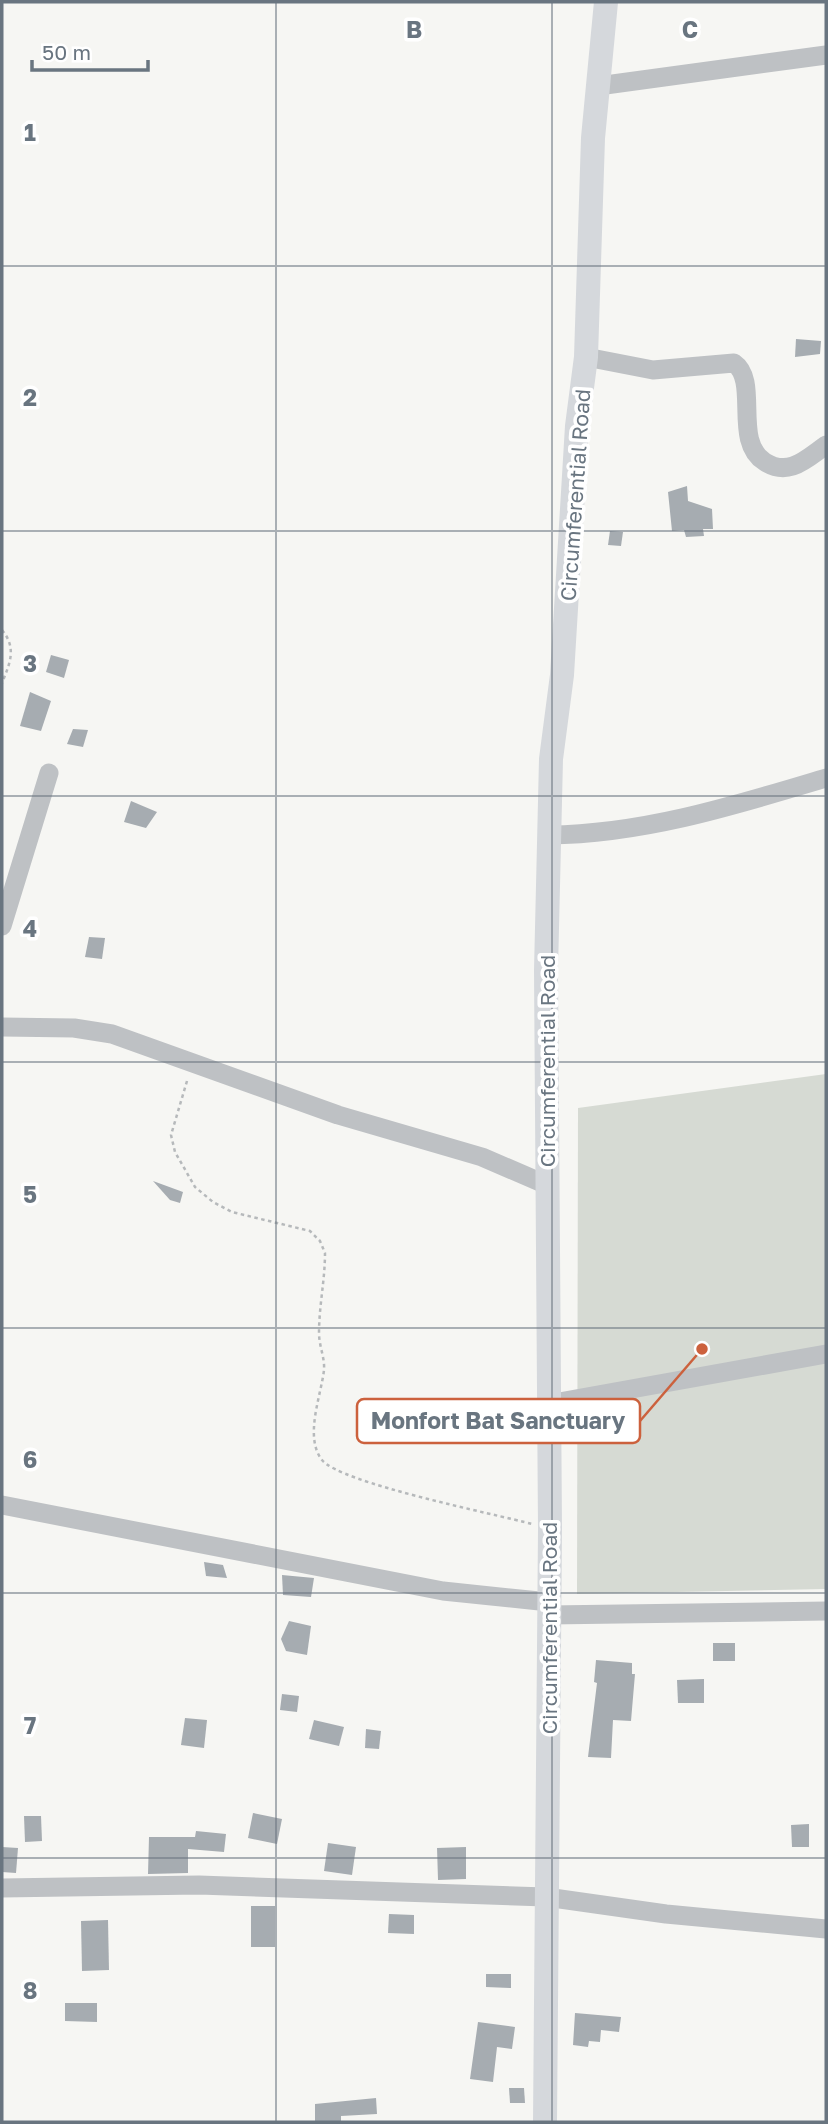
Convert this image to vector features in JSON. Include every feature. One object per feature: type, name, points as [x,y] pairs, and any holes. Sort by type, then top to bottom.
[{"type":"main road","name":"Circumferential Road","points":[[545,2122],[550,1529],[547,1185],[551,759],[562,675],[577,426],[586,357],[593,138],[606,2]]},
{"type":"street","points":[[598,86],[826,55]]},
{"type":"street","points":[[586,357],[653,370],[734,363],[743,372],[749,435],[752,448],[760,459],[781,469],[793,467],[826,445]]},
{"type":"street","points":[[2,926],[49,773]]},
{"type":"street","points":[[549,835],[590,835],[640,827],[715,811],[826,778]]},
{"type":"street","points":[[2,1027],[95,1030],[338,1115],[482,1157],[547,1185]]},
{"type":"street","points":[[548,1404],[826,1354]]},
{"type":"street","points":[[2,1505],[443,1591],[549,1608],[826,1611]]},
{"type":"street","points":[[2,1888],[199,1885],[546,1897],[666,1914],[826,1929]]},
{"type":"path","points":[[2,630],[10,640],[12,659],[2,683]]},
{"type":"path","points":[[192,1064],[172,1135],[175,1152],[195,1187],[213,1202],[232,1212],[310,1231],[320,1241],[325,1253],[319,1334],[324,1367],[315,1427],[315,1444],[321,1459],[334,1470],[371,1482],[550,1529]]},
{"type":"shaded area","points":[[826,1074],[826,1589],[577,1594],[578,1108]]},
{"type":"building","points":[[796,339],[821,341],[820,354],[795,357]]},
{"type":"building","points":[[687,486],[688,501],[712,509],[713,529],[703,529],[704,536],[686,537],[684,530],[672,531],[668,492]]},
{"type":"building","points":[[610,531],[623,532],[621,546],[608,545]]},
{"type":"building","points":[[51,655],[69,660],[64,678],[46,672]]},
{"type":"building","points":[[30,692],[51,701],[41,731],[20,726]]},
{"type":"building","points":[[73,729],[88,730],[83,747],[67,744]]},
{"type":"building","points":[[131,801],[157,812],[146,828],[124,822]]},
{"type":"building","points":[[89,937],[105,938],[102,959],[85,957]]},
{"type":"building","points":[[153,1181],[183,1192],[180,1203],[170,1200]]},
{"type":"building","points":[[204,1562],[223,1565],[227,1578],[206,1576]]},
{"type":"building","points":[[282,1575],[314,1578],[311,1597],[283,1595]]},
{"type":"building","points":[[289,1621],[311,1626],[307,1655],[286,1651],[281,1639]]},
{"type":"building","points":[[713,1643],[735,1643],[735,1661],[713,1661]]},
{"type":"building","points":[[596,1660],[632,1663],[632,1674],[635,1674],[631,1721],[613,1720],[611,1758],[588,1757],[597,1683],[594,1682]]},
{"type":"building","points":[[704,1679],[704,1703],[678,1703],[677,1680]]},
{"type":"building","points":[[282,1694],[299,1696],[297,1712],[280,1710]]},
{"type":"building","points":[[185,1718],[207,1720],[204,1748],[181,1745]]},
{"type":"building","points":[[314,1720],[344,1727],[339,1746],[309,1739]]},
{"type":"building","points":[[366,1729],[381,1731],[379,1749],[365,1748]]},
{"type":"building","points":[[253,1813],[282,1819],[277,1844],[248,1838]]},
{"type":"building","points":[[24,1816],[41,1816],[42,1841],[25,1842]]},
{"type":"building","points":[[809,1824],[809,1847],[792,1847],[791,1825]]},
{"type":"building","points":[[196,1831],[226,1834],[224,1852],[188,1849],[188,1873],[148,1874],[149,1837],[195,1837]]},
{"type":"building","points":[[328,1843],[356,1847],[352,1875],[324,1871]]},
{"type":"building","points":[[2,1847],[18,1848],[16,1873],[2,1872]]},
{"type":"building","points":[[466,1847],[466,1879],[438,1880],[437,1848]]},
{"type":"building","points":[[251,1906],[275,1906],[275,1947],[251,1947]]},
{"type":"building","points":[[389,1914],[414,1915],[414,1934],[388,1933]]},
{"type":"building","points":[[108,1920],[109,1970],[82,1971],[81,1921]]},
{"type":"building","points":[[486,1974],[511,1974],[511,1988],[486,1987]]},
{"type":"building","points":[[65,2003],[97,2003],[97,2022],[65,2021]]},
{"type":"building","points":[[575,2013],[621,2017],[619,2032],[601,2030],[600,2042],[589,2041],[588,2047],[573,2045]]},
{"type":"building","points":[[478,2022],[515,2027],[512,2049],[497,2047],[493,2082],[470,2079]]},
{"type":"building","points":[[509,2088],[524,2088],[525,2103],[510,2103]]},
{"type":"building","points":[[376,2098],[377,2114],[341,2116],[341,2122],[315,2122],[315,2104]]},
{"type":"place","name":"Monfort Bat Sanctuary","points":[[702,1349]]}]
